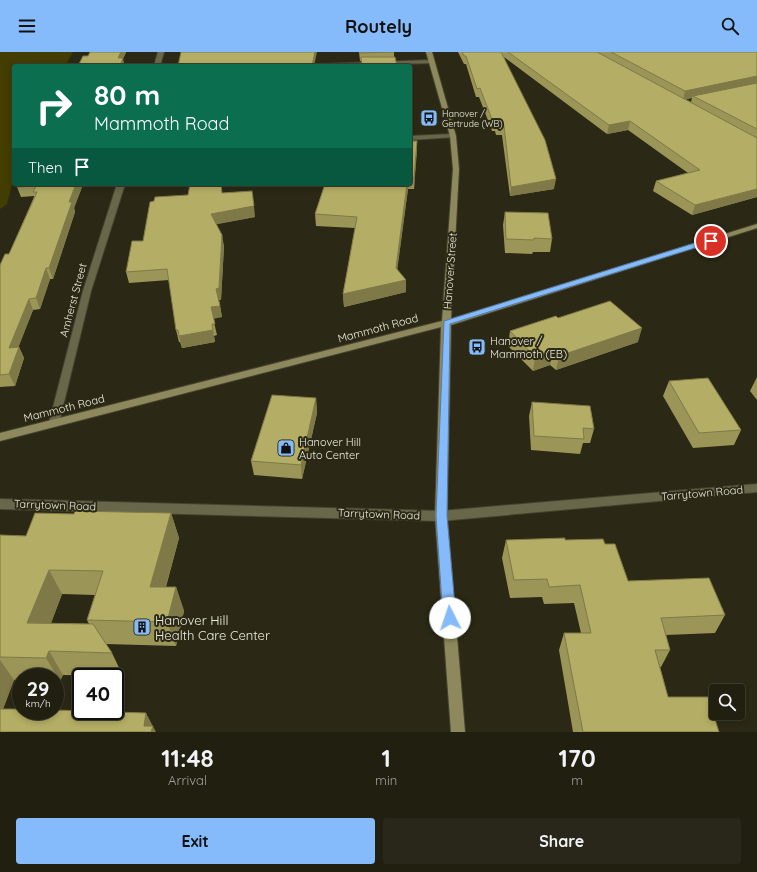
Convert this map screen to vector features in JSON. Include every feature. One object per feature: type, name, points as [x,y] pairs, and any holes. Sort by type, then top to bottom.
[{"type":"main road","name":"Hanover Street","points":[[429,52],[453,136],[456,169],[456,192],[446,323],[441,516],[458,732]]},
{"type":"main road","name":"Mammoth Road","points":[[0,437],[446,323],[757,226]]},
{"type":"street","points":[[158,64],[161,52]]},
{"type":"street","points":[[377,64],[432,62]]},
{"type":"street","points":[[412,138],[453,136]]},
{"type":"street","name":"Amherst Street","points":[[54,423],[87,290],[120,186]]},
{"type":"street","name":"Tarrytown Road","points":[[0,504],[441,516],[757,488]]},
{"type":"shaded area","points":[[0,52],[73,52],[66,64],[12,64],[12,185],[7,204],[0,209]]},
{"type":"building","points":[[90,52],[121,52],[118,58],[123,58],[121,64],[79,64],[83,56],[88,56]]},
{"type":"building","points":[[181,52],[315,52],[312,64],[178,64]]},
{"type":"building","points":[[360,52],[394,52],[360,53]]},
{"type":"building","points":[[462,52],[501,52],[545,140],[556,179],[511,187],[504,126],[497,126],[496,122],[493,122],[480,88],[477,89],[466,56],[464,56]]},
{"type":"building","points":[[508,52],[597,52],[757,138],[757,189],[695,205],[656,181],[700,170],[630,121],[609,125]]},
{"type":"building","points":[[611,52],[757,52],[757,76],[685,91]]},
{"type":"building","points":[[361,57],[395,57],[397,64],[362,64]]},
{"type":"building","points":[[757,83],[757,129],[693,96]]},
{"type":"building","points":[[412,141],[417,141],[414,178],[412,178]]},
{"type":"building","points":[[36,186],[75,186],[69,202],[72,202],[49,268],[46,268],[36,298],[29,299],[9,348],[19,347],[9,374],[0,375],[0,265],[5,254],[9,254],[37,192],[33,192]]},
{"type":"building","points":[[190,186],[221,186],[222,193],[252,191],[254,206],[211,214],[222,235],[219,288],[216,289],[220,306],[211,307],[215,324],[212,324],[213,330],[179,336],[178,330],[176,330],[167,269],[126,272],[132,241],[143,241],[150,202],[154,201],[155,197],[188,195]]},
{"type":"building","points":[[324,186],[407,186],[396,268],[406,280],[343,294],[357,217],[315,214]]},
{"type":"building","points":[[505,212],[548,213],[552,239],[506,239]]},
{"type":"building","points":[[610,301],[642,328],[559,356],[553,350],[535,357],[510,331],[556,316],[558,318]]},
{"type":"building","points":[[708,378],[741,430],[699,433],[669,381]]},
{"type":"building","name":"Hanover Hill Auto Center","points":[[272,395],[316,398],[301,465],[251,461]]},
{"type":"building","points":[[532,402],[590,406],[594,429],[583,428],[584,439],[534,436]]},
{"type":"building","points":[[75,511],[171,513],[150,587],[176,587],[167,622],[87,620],[103,571],[49,570],[27,623],[93,624],[112,653],[49,651],[46,658],[0,657],[0,535],[26,536],[35,513],[74,514]]},
{"type":"building","points":[[565,538],[565,540],[603,539],[605,544],[615,544],[628,581],[709,578],[725,615],[661,618],[670,650],[655,650],[668,697],[708,697],[709,720],[715,720],[719,732],[583,732],[564,633],[591,633],[580,585],[549,587],[547,579],[514,580],[506,540]]},
{"type":"building","points":[[0,709],[12,709],[12,720],[64,720],[64,710],[72,711],[72,720],[124,720],[124,712],[146,713],[144,726],[153,726],[151,732],[0,732]]},
{"type":"place","name":"Hanover / Gertrude (WB)","points":[[429,118]]},
{"type":"place","name":"Hanover / Mammoth (EB)","points":[[477,347]]},
{"type":"place","name":"Hanover Hill Auto Center","points":[[286,448]]},
{"type":"place","name":"Hanover Hill Health Care Center","points":[[142,627]]},
{"type":"route","points":[[450,618],[441,516],[446,323],[711,241]]}]
